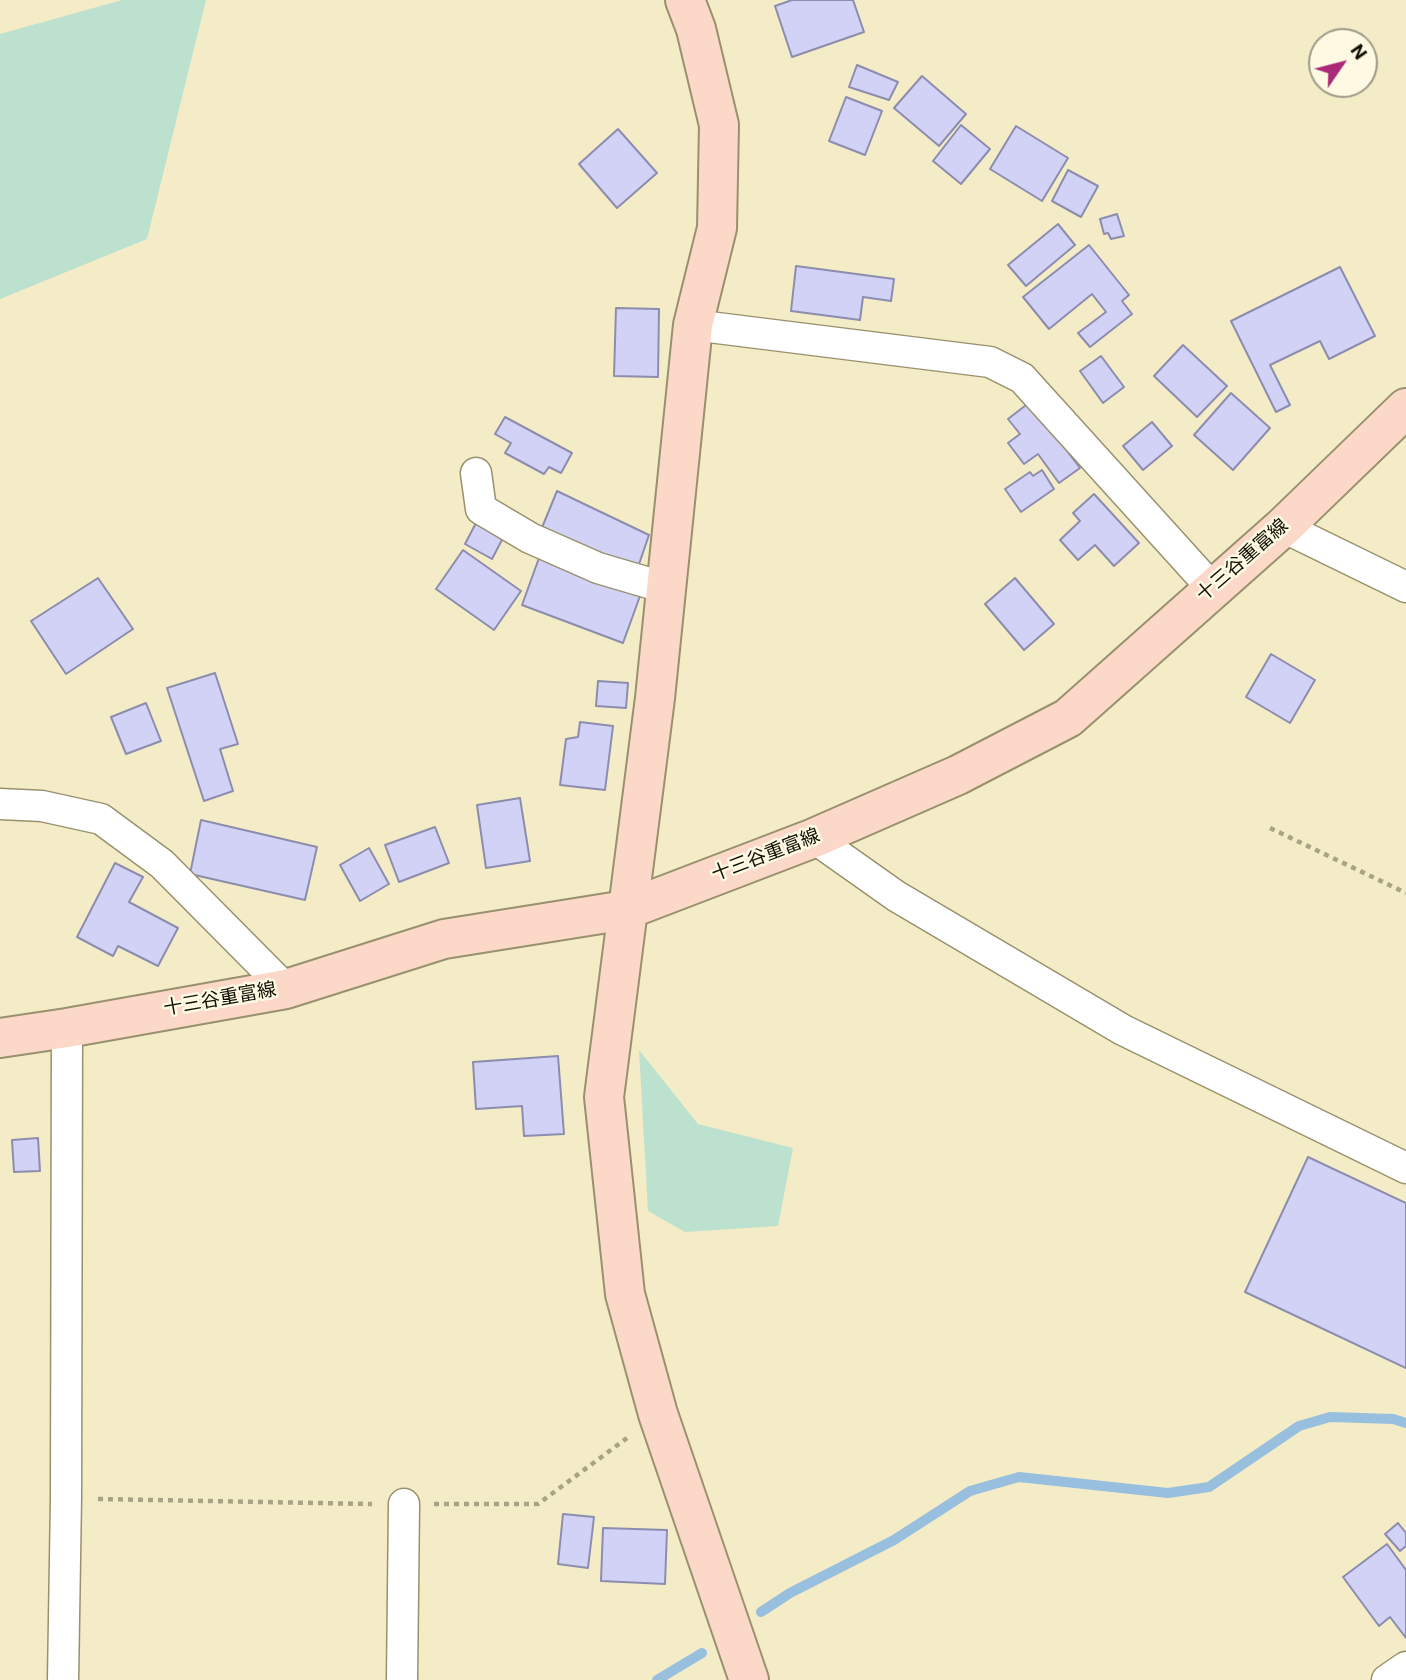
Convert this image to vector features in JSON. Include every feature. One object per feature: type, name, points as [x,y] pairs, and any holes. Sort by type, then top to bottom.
[{"type":"street","points":[[685,0],[696,29],[719,125],[717,228],[693,324],[655,698],[604,1097],[625,1294],[658,1414],[749,1680]]},
{"type":"street","points":[[693,324],[989,362],[1022,378],[1212,588]]},
{"type":"street","name":"十三谷重富線","points":[[0,1038],[286,989],[444,939],[626,910],[814,838],[958,775],[1068,718],[1283,527],[1406,408]]},
{"type":"street","points":[[476,473],[481,509],[530,538],[598,568],[666,588]]},
{"type":"street","points":[[1283,527],[1406,587]]},
{"type":"street","points":[[0,804],[42,806],[101,819],[162,864],[286,989]]},
{"type":"street","points":[[814,838],[896,896],[1123,1030],[1406,1168]]},
{"type":"street","points":[[63,1680],[67,1028]]},
{"type":"street","points":[[402,1680],[404,1504]]},
{"type":"street","points":[[1387,1680],[1406,1667]]},
{"type":"path","points":[[1270,828],[1406,893]]},
{"type":"green space","points":[[122,0],[206,0],[147,239],[0,299],[0,34]]},
{"type":"green space","points":[[639,1050],[698,1124],[793,1148],[778,1226],[685,1232],[648,1211]]},
{"type":"building","points":[[792,0],[853,0],[864,32],[792,57],[775,6]]},
{"type":"building","points":[[857,65],[898,82],[889,100],[849,87]]},
{"type":"building","points":[[922,76],[966,114],[939,146],[894,108]]},
{"type":"building","points":[[846,97],[882,111],[865,155],[829,141]]},
{"type":"building","points":[[961,125],[990,149],[961,184],[933,161]]},
{"type":"building","points":[[1016,126],[1068,158],[1042,201],[990,169]]},
{"type":"building","points":[[618,129],[657,173],[617,208],[579,164]]},
{"type":"building","points":[[1068,170],[1098,186],[1081,217],[1052,201]]},
{"type":"building","points":[[1117,214],[1124,236],[1111,239],[1108,233],[1104,234],[1100,219]]},
{"type":"building","points":[[1058,224],[1075,245],[1026,286],[1008,265]]},
{"type":"building","points":[[1089,245],[1129,295],[1122,301],[1132,314],[1090,347],[1078,333],[1106,312],[1092,294],[1049,329],[1023,297]]},
{"type":"building","points":[[796,266],[894,279],[891,301],[863,297],[860,320],[791,311]]},
{"type":"building","points":[[1340,267],[1375,336],[1329,359],[1320,341],[1270,365],[1290,405],[1276,412],[1231,321]]},
{"type":"building","points":[[616,308],[659,309],[658,377],[614,376]]},
{"type":"building","points":[[1183,345],[1227,386],[1197,417],[1154,376]]},
{"type":"building","points":[[1101,356],[1124,387],[1103,403],[1080,371]]},
{"type":"building","points":[[1231,393],[1270,428],[1233,470],[1194,435]]},
{"type":"building","points":[[1030,402],[1080,468],[1059,483],[1038,454],[1024,464],[1008,443],[1020,434],[1008,419]]},
{"type":"building","points":[[505,417],[572,453],[561,473],[549,467],[544,474],[505,453],[511,443],[495,434]]},
{"type":"building","points":[[1152,422],[1172,446],[1143,470],[1123,446]]},
{"type":"building","points":[[1042,470],[1054,489],[1021,512],[1005,489],[1030,472],[1033,476]]},
{"type":"building","points":[[557,491],[649,535],[637,570],[541,530]]},
{"type":"building","points":[[1094,494],[1139,543],[1114,566],[1095,545],[1078,560],[1060,540],[1080,521],[1073,513]]},
{"type":"building","points":[[477,521],[504,536],[492,559],[465,544]]},
{"type":"building","points":[[463,550],[521,591],[494,630],[436,589]]},
{"type":"building","points":[[539,558],[640,596],[623,643],[522,605]]},
{"type":"building","points":[[98,578],[133,629],[66,674],[31,621]]},
{"type":"building","points":[[1015,578],[1054,624],[1024,650],[985,604]]},
{"type":"building","points":[[1271,654],[1315,680],[1290,723],[1246,697]]},
{"type":"building","points":[[215,673],[238,744],[220,749],[233,791],[204,801],[167,688]]},
{"type":"building","points":[[598,681],[628,683],[626,708],[596,706]]},
{"type":"building","points":[[146,703],[161,741],[126,754],[111,717]]},
{"type":"building","points":[[580,722],[613,726],[605,790],[560,785],[566,739],[578,737]]},
{"type":"building","points":[[520,798],[530,861],[486,868],[477,805]]},
{"type":"building","points":[[201,820],[317,847],[305,900],[190,874]]},
{"type":"building","points":[[435,827],[449,863],[399,882],[385,845]]},
{"type":"building","points":[[369,848],[389,884],[360,901],[340,865]]},
{"type":"building","points":[[115,863],[143,877],[129,902],[178,928],[158,966],[118,946],[113,956],[77,937]]},
{"type":"building","points":[[558,1056],[564,1134],[524,1136],[522,1106],[476,1109],[473,1062]]},
{"type":"building","points":[[38,1138],[40,1171],[14,1172],[12,1140]]},
{"type":"building","points":[[1308,1157],[1406,1203],[1406,1368],[1245,1292]]},
{"type":"building","points":[[563,1514],[594,1517],[588,1568],[558,1564]]},
{"type":"building","points":[[1398,1523],[1406,1533],[1406,1546],[1400,1551],[1385,1534]]},
{"type":"building","points":[[603,1528],[667,1530],[665,1584],[601,1581]]},
{"type":"building","points":[[1387,1544],[1406,1570],[1406,1638],[1390,1617],[1379,1626],[1343,1577]]},
{"type":"waterway","points":[[761,1612],[790,1593],[894,1540],[970,1491],[1019,1477],[1168,1493],[1209,1487],[1299,1426],[1330,1417],[1393,1419],[1406,1423]]},
{"type":"waterway","points":[[657,1680],[702,1653]]}]
